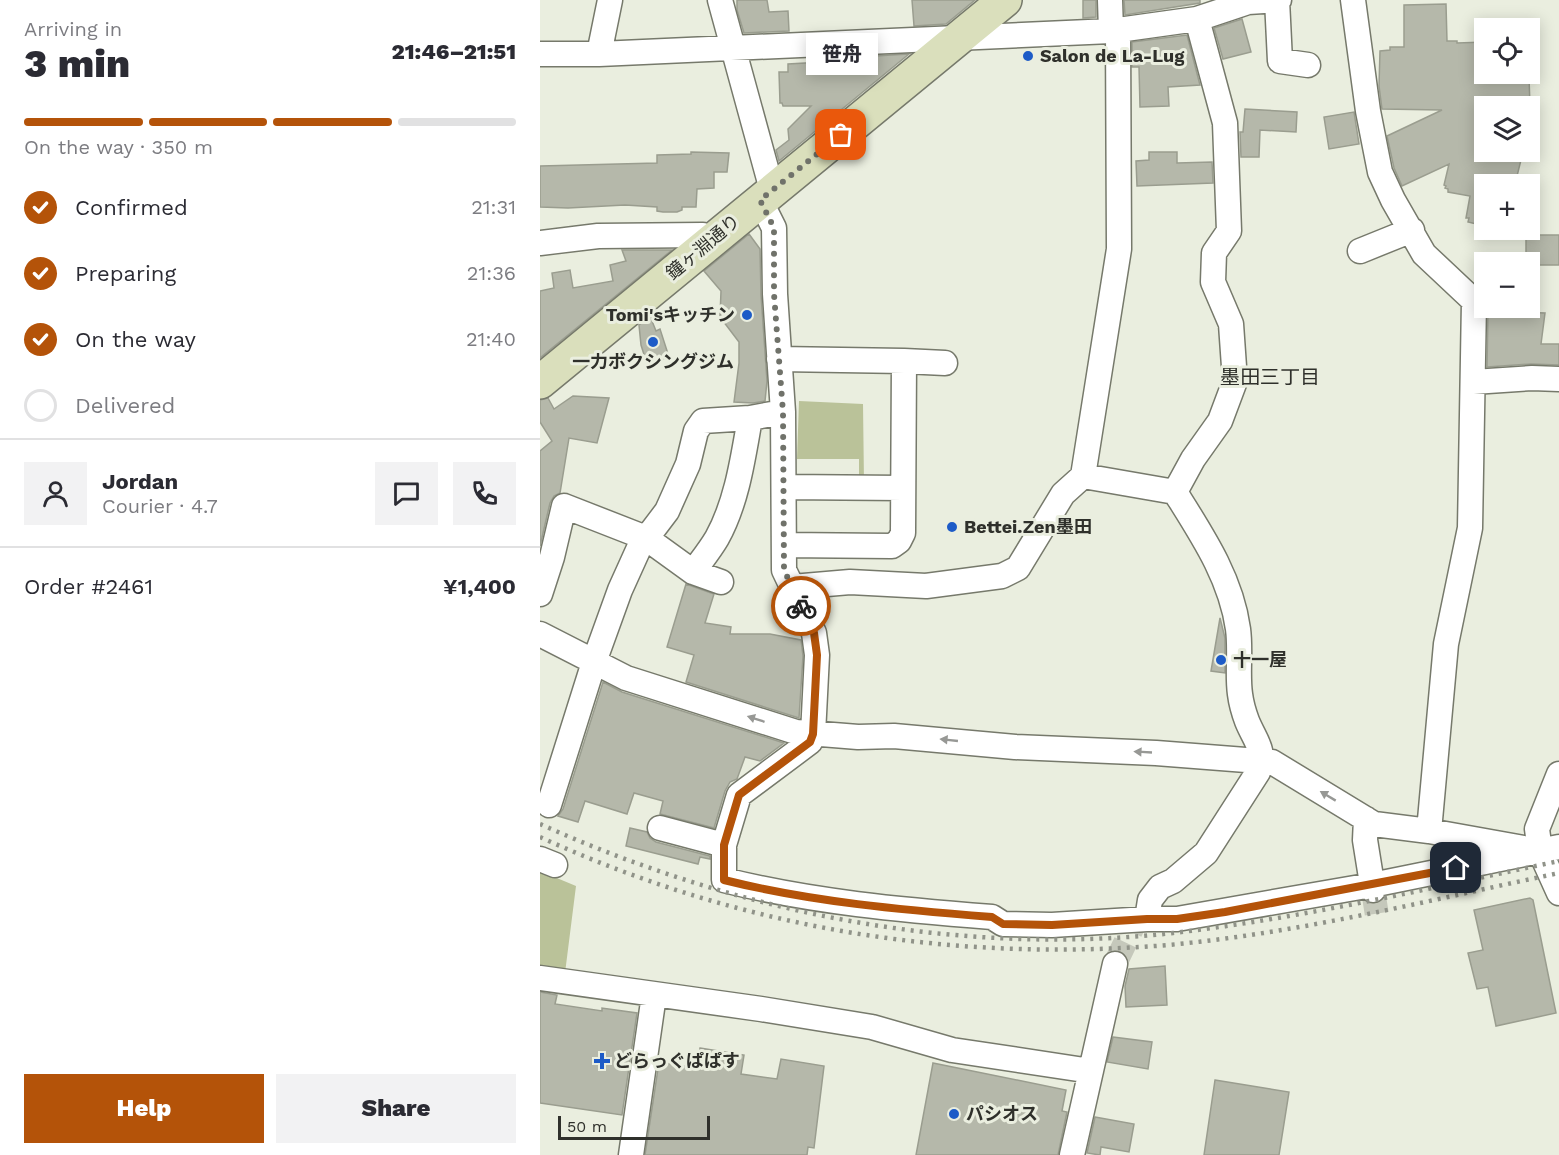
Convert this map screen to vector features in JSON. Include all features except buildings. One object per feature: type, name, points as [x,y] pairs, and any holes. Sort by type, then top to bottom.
[{"type":"main road","name":"鐘ヶ淵通り","points":[[540,382],[1005,0]]},
{"type":"street","points":[[599,54],[610,0]]},
{"type":"street","points":[[720,0],[774,228],[774,294],[783,412],[784,570],[815,636],[817,655],[813,734],[810,742],[739,795],[724,845],[724,880],[768,891],[902,910],[992,917],[1003,924],[1052,925],[1177,919],[1225,912],[1373,888],[1550,849]]},
{"type":"street","points":[[792,587],[849,582],[926,586],[1002,576],[1018,568],[1063,494],[1083,476],[1119,249],[1114,31],[1110,0]]},
{"type":"street","points":[[540,54],[599,54],[1114,31],[1248,2],[1278,0],[1281,61],[1308,65]]},
{"type":"street","points":[[1353,0],[1368,111],[1380,172],[1424,254],[1474,301],[1470,528],[1446,644],[1429,831]]},
{"type":"street","points":[[1175,492],[1193,459],[1220,421],[1235,381],[1231,324],[1213,282],[1214,253],[1229,231],[1225,123],[1206,11]]},
{"type":"street","points":[[1360,251],[1412,230]]},
{"type":"street","points":[[540,243],[598,237],[703,235],[709,242]]},
{"type":"street","points":[[779,358],[945,363]]},
{"type":"street","points":[[784,545],[892,546],[899,541],[903,532],[904,361]]},
{"type":"street","points":[[1473,382],[1532,378],[1559,379]]},
{"type":"street","points":[[549,806],[594,662],[620,590],[639,548],[667,511],[688,464],[696,431],[703,421],[750,418],[783,412]]},
{"type":"street","points":[[693,572],[718,536],[729,508],[741,472],[750,418]]},
{"type":"street","points":[[1083,476],[1175,492],[1213,552],[1232,602],[1238,629],[1240,693],[1247,720],[1261,751],[1262,761],[1258,772],[1206,853],[1173,881],[1160,887],[1150,900],[1147,919]]},
{"type":"street","points":[[784,487],[903,488]]},
{"type":"street","points":[[540,594],[552,557],[564,506],[646,538],[693,572],[721,582]]},
{"type":"street","points":[[540,634],[626,678],[796,732],[858,737],[894,736],[1015,747],[1156,753],[1272,762],[1374,824],[1550,849]]},
{"type":"street","points":[[1559,774],[1537,829],[1550,849],[1559,893]]},
{"type":"street","points":[[1366,819],[1365,840],[1373,888]]},
{"type":"street","points":[[660,828],[724,845]]},
{"type":"street","points":[[1072,1155],[1115,964]]},
{"type":"street","points":[[540,978],[872,1027],[952,1050],[1091,1071]]},
{"type":"street","points":[[631,1155],[654,995]]},
{"type":"green space","points":[[799,401],[863,404],[864,483],[859,483],[859,459],[797,459]]},
{"type":"green space","points":[[540,871],[576,886],[565,973],[540,970]]},
{"type":"tunnel","points":[[1373,890],[1378,922]]},
{"type":"tunnel","points":[[1115,964],[1136,920]]},
{"type":"railway","points":[[540,824],[615,855],[692,882],[770,904],[849,921],[930,933],[1010,939],[1092,939],[1222,927],[1367,902],[1559,861]]},
{"type":"railway","points":[[540,837],[615,869],[691,895],[769,916],[847,932],[926,943],[1006,949],[1087,949],[1217,940],[1365,915],[1559,873]]},
{"type":"way so far","points":[[801,606],[784,570],[783,412],[774,294],[774,228],[760,200],[841,135]]},
{"type":"place","name":"Salon de La-Lug","points":[[1028,56]]},
{"type":"place","name":"笹舟","points":[[841,135]]},
{"type":"place","name":"Tomi'sキッチン","points":[[747,315]]},
{"type":"place","name":"一力ボクシングジム","points":[[653,342]]},
{"type":"place","name":"Bettei.Zen墨田","points":[[952,527]]},
{"type":"place","name":"十一屋","points":[[1221,660]]},
{"type":"place","name":"どらっぐぱぱす","points":[[602,1061]]},
{"type":"place","name":"パシオス","points":[[954,1114]]},
{"type":"district","name":"墨田三丁目","points":[[1270,377]]},
{"type":"route","points":[[801,606],[814,633],[817,655],[813,734],[810,742],[739,795],[724,845],[724,880],[768,891],[902,910],[992,917],[1003,924],[1052,925],[1177,919],[1456,868]]}]
